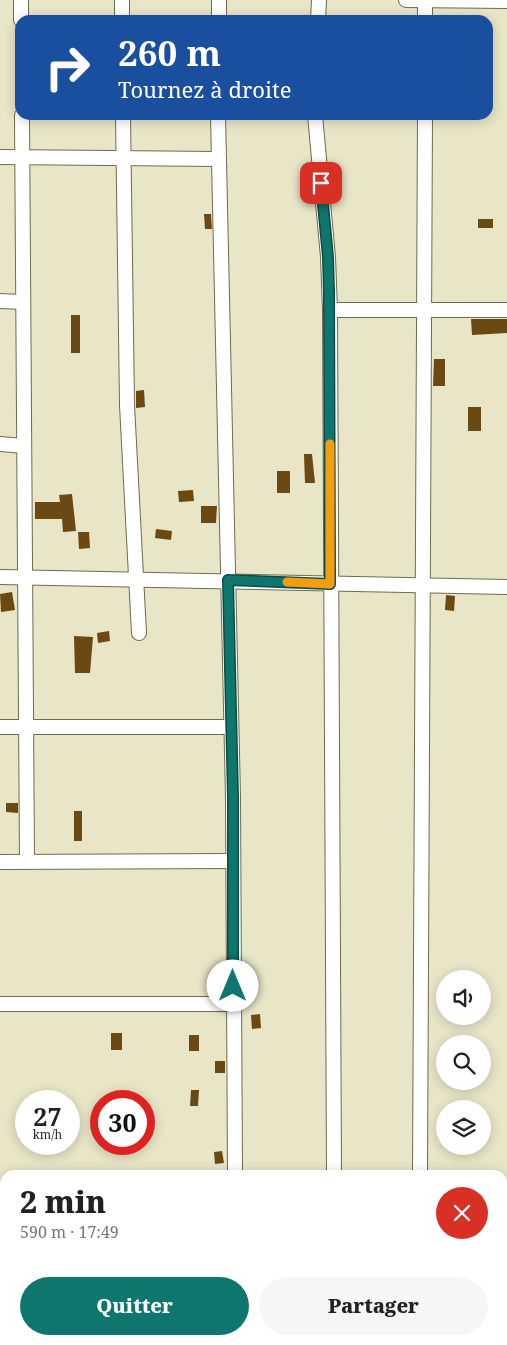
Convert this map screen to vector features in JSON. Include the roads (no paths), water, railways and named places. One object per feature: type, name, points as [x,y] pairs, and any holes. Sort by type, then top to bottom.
[{"type":"street","points":[[21,0],[21,15]]},
{"type":"street","points":[[122,0],[122,15]]},
{"type":"street","points":[[219,0],[219,15]]},
{"type":"street","points":[[318,15],[319,0]]},
{"type":"street","points":[[406,0],[507,1]]},
{"type":"street","points":[[425,0],[425,15]]},
{"type":"street","points":[[22,120],[27,862]]},
{"type":"street","points":[[123,120],[127,406],[139,633]]},
{"type":"street","points":[[218,120],[231,728],[235,1170]]},
{"type":"street","points":[[315,120],[328,257],[330,310],[334,1170]]},
{"type":"street","points":[[420,1170],[425,120]]},
{"type":"street","points":[[0,157],[218,159]]},
{"type":"street","points":[[0,301],[23,302]]},
{"type":"street","points":[[330,310],[507,310]]},
{"type":"street","points":[[0,444],[24,446]]},
{"type":"street","points":[[0,577],[507,587]]},
{"type":"street","points":[[0,727],[231,728]]},
{"type":"street","points":[[0,862],[233,861]]},
{"type":"street","points":[[0,1004],[233,1004]]}]
